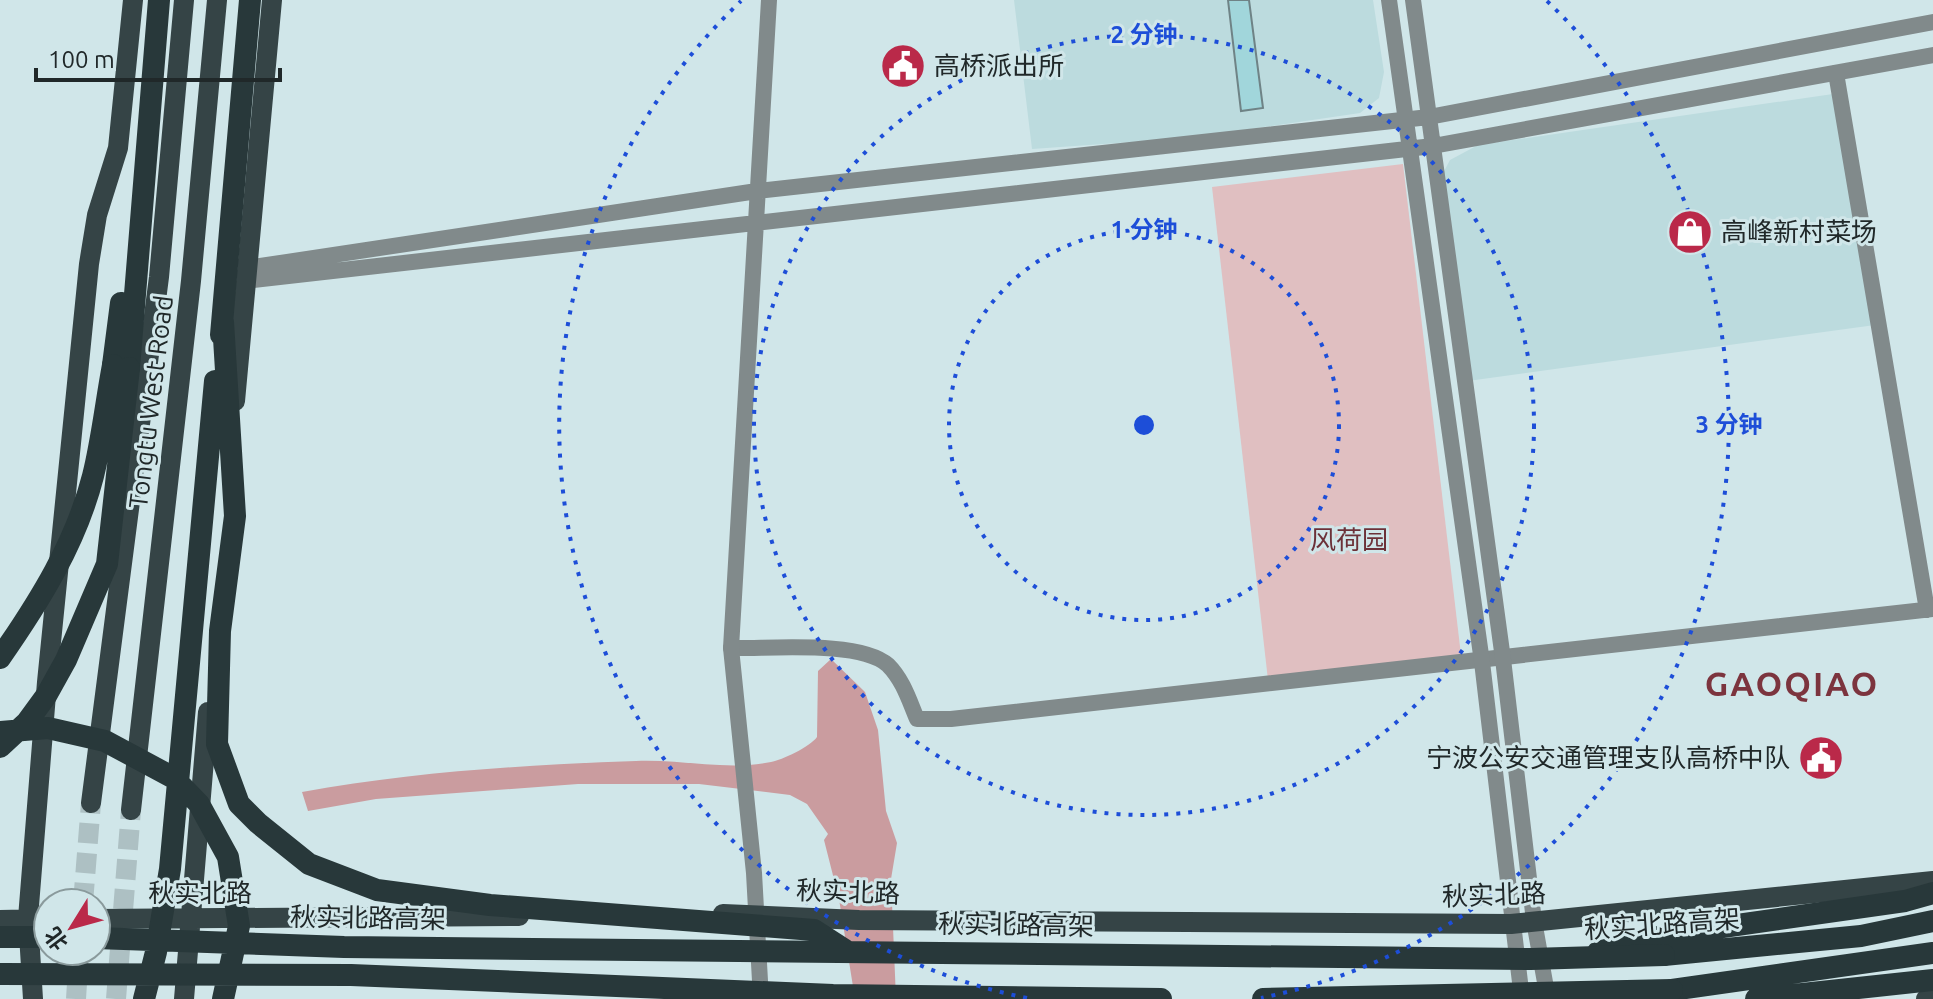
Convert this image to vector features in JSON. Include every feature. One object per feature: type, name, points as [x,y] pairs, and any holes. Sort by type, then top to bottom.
[{"type":"highway","points":[[0,747],[27,722],[46,696],[66,660],[107,564],[126,404],[159,0]]},
{"type":"highway","points":[[144,999],[156,952],[170,869],[200,569],[213,392],[223,322],[250,0]]},
{"type":"highway","points":[[0,658],[41,600],[72,535],[93,477],[125,271],[146,177]]},
{"type":"highway","points":[[223,322],[235,516],[220,631],[217,744],[239,804],[309,864],[365,888],[490,905],[814,930],[846,950]]},
{"type":"highway","points":[[0,732],[48,728],[105,741],[174,778],[199,804],[228,857],[239,926],[223,999]]},
{"type":"highway","points":[[1574,958],[1667,935],[1905,901],[1933,893]]},
{"type":"highway","name":"秋实北路高架","points":[[112,939],[344,947],[1574,958],[1664,955],[1861,936],[1933,921]]},
{"type":"highway","points":[[0,937],[32,937]]},
{"type":"highway","points":[[1263,999],[1672,990],[1933,953]]},
{"type":"highway","points":[[0,974],[351,975],[829,997],[1161,999]]},
{"type":"highway","points":[[1756,999],[1933,980]]},
{"type":"highway","points":[[1581,992],[1625,999]]},
{"type":"main road","points":[[39,887],[47,682],[89,264],[97,215],[118,148],[133,0]]},
{"type":"main road","name":"Tongtu West Road","points":[[91,803],[159,277],[184,0]]},
{"type":"main road","name":"Tongtu West Road","points":[[131,810],[191,281],[217,0]]},
{"type":"main road","points":[[184,999],[272,0]]},
{"type":"main road","name":"秋实北路","points":[[112,919],[757,914],[859,920],[1511,924],[1933,881]]},
{"type":"main road","points":[[0,920],[32,918]]},
{"type":"main road","points":[[33,999],[35,967]]},
{"type":"main road","points":[[1926,999],[1933,998]]},
{"type":"street","points":[[761,999],[757,914],[731,648],[769,0]]},
{"type":"street","points":[[1389,0],[1482,662],[1522,999]]},
{"type":"street","points":[[1413,0],[1503,659],[1534,921],[1548,999]]},
{"type":"street","points":[[246,274],[757,191],[1429,117],[1933,22]]},
{"type":"street","points":[[246,274],[1410,149],[1933,55]]},
{"type":"street","points":[[731,648],[864,651],[886,664],[901,682],[917,719],[951,719],[1930,610],[1836,73]]},
{"type":"shaded area","points":[[1014,0],[1373,0],[1384,72],[1379,98],[1360,113],[1189,138],[1032,149]]},
{"type":"shaded area","points":[[1833,94],[1875,325],[1468,381],[1441,177],[1450,160],[1478,145]]},
{"type":"shaded area","points":[[831,659],[865,692],[878,730],[886,811],[897,843],[891,879],[896,999],[855,999],[839,899],[824,840],[828,834],[807,804],[790,795],[699,784],[578,784],[376,799],[308,811],[302,792],[385,779],[511,767],[636,761],[721,765],[771,762],[796,752],[817,737],[818,671]]},
{"type":"green space","name":"风荷园","points":[[1403,164],[1461,655],[1268,680],[1212,187]]},
{"type":"building","points":[[1228,0],[1249,0],[1263,108],[1241,111]]},
{"type":"tunnel","points":[[84,887],[91,803]]},
{"type":"tunnel","points":[[116,999],[131,810]]},
{"type":"tunnel","points":[[76,999],[78,967]]},
{"type":"place","name":"高桥派出所","points":[[903,66]]},
{"type":"place","name":"高峰新村菜场","points":[[1690,232]]},
{"type":"place","name":"宁波公安交通管理支队高桥中队","points":[[1821,758]]},
{"type":"district","name":"GAOQIAO","points":[[1792,684]]}]
